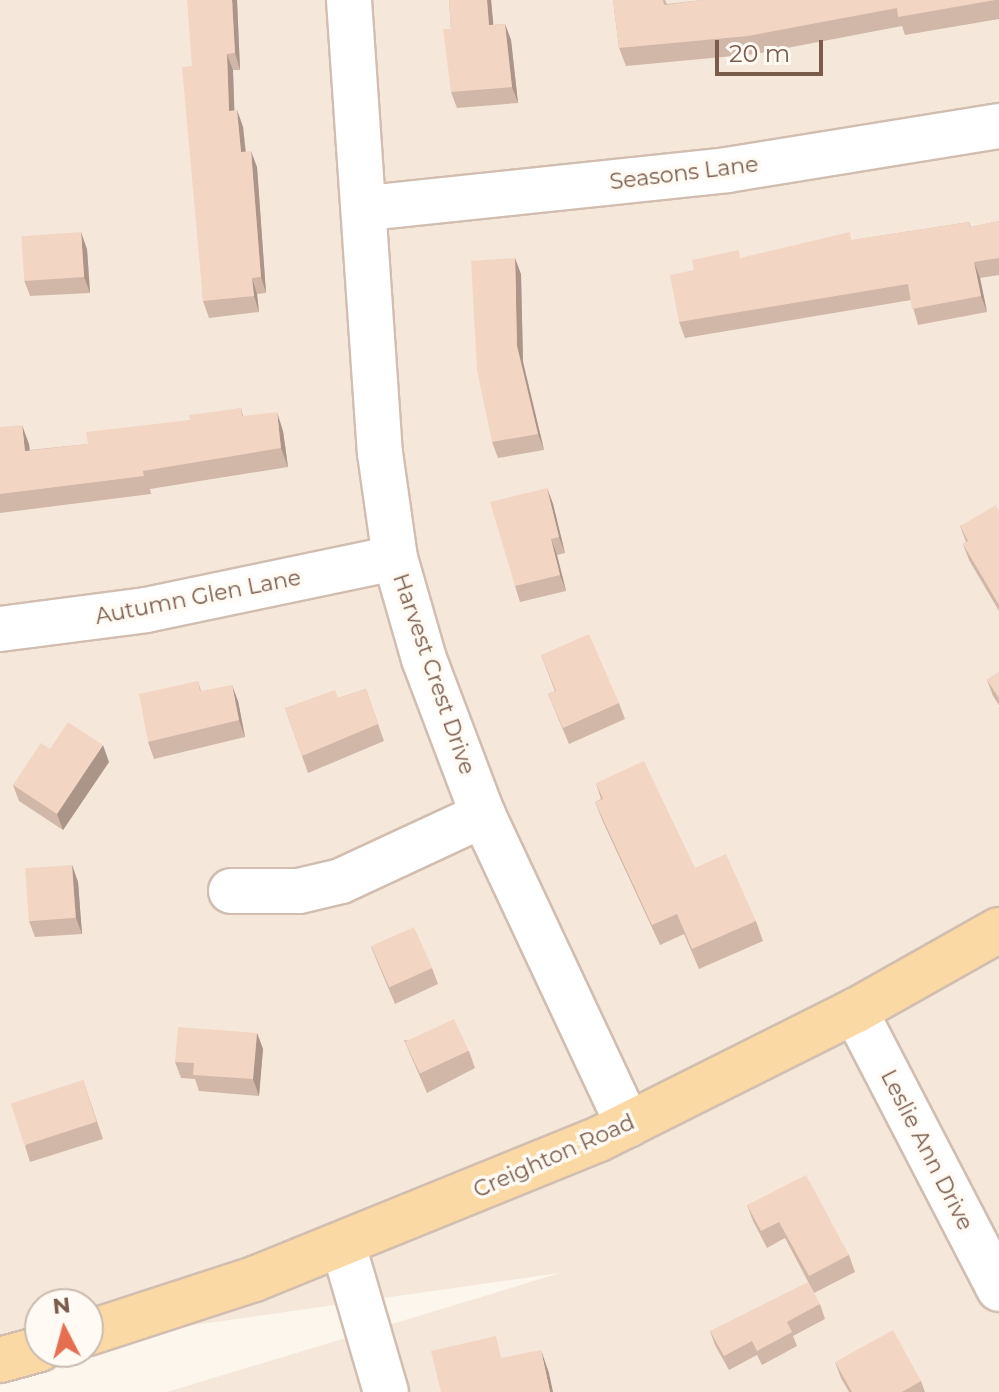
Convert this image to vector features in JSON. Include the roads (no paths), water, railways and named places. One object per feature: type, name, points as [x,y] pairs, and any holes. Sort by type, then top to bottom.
[{"type":"main road","name":"Creighton Road","points":[[104,1327],[343,1245],[628,1125],[855,1011],[999,930]]},
{"type":"main road","points":[[0,1360],[24,1353]]},
{"type":"street","name":"Harvest Crest Drive","points":[[349,0],[367,208],[380,453],[395,558],[424,659],[483,815],[628,1125]]},
{"type":"street","name":"Seasons Lane","points":[[367,208],[727,170],[999,126]]},
{"type":"street","name":"Autumn Glen Lane","points":[[0,629],[146,610],[395,558]]},
{"type":"street","points":[[231,891],[299,891],[341,881],[483,815]]},
{"type":"street","name":"Leslie Ann Drive","points":[[855,1011],[999,1289]]},
{"type":"street","points":[[343,1245],[386,1392]]}]
